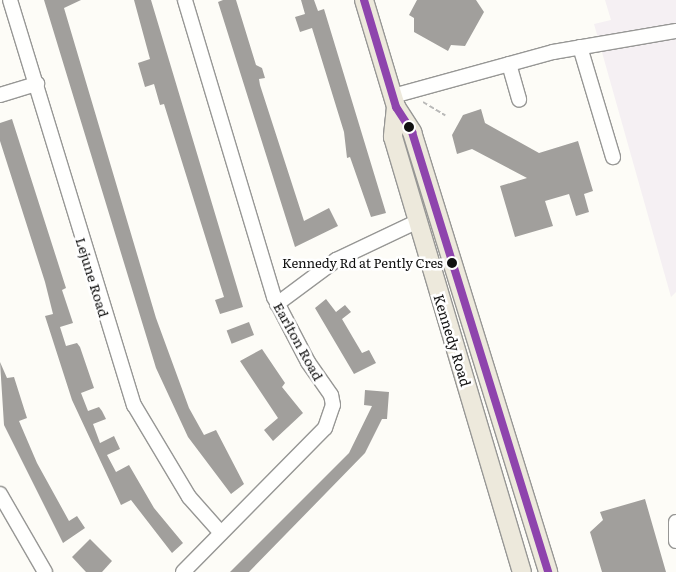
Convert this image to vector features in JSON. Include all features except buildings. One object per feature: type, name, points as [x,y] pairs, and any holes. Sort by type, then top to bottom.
[{"type":"main road","name":"Kennedy Road","points":[[364,0],[394,101],[412,132],[548,572]]},
{"type":"main road","name":"Kennedy Road","points":[[394,101],[393,137],[522,572]]},
{"type":"street","name":"Lejune Road","points":[[10,0],[134,405],[189,497],[221,533]]},
{"type":"street","name":"Earlton Road","points":[[183,572],[331,419],[331,395],[277,304],[186,0]]},
{"type":"street","points":[[394,101],[509,64],[580,47],[676,31]]},
{"type":"street","points":[[580,47],[613,157]]},
{"type":"street","points":[[509,64],[519,100]]},
{"type":"street","points":[[0,96],[37,84]]},
{"type":"street","points":[[405,178],[424,172]]},
{"type":"street","points":[[277,304],[336,260],[418,222]]},
{"type":"street","points":[[0,494],[45,572]]},
{"type":"street","points":[[676,522],[676,541]]},
{"type":"path","points":[[421,100],[444,115]]},
{"type":"shaded area","points":[[605,0],[676,0],[676,292],[671,297],[594,24],[611,20]]},
{"type":"transit line","points":[[364,0],[396,107],[412,132],[548,572]]},
{"type":"place","name":"Kennedy Rd at Pently Cres","points":[[452,263]]}]
